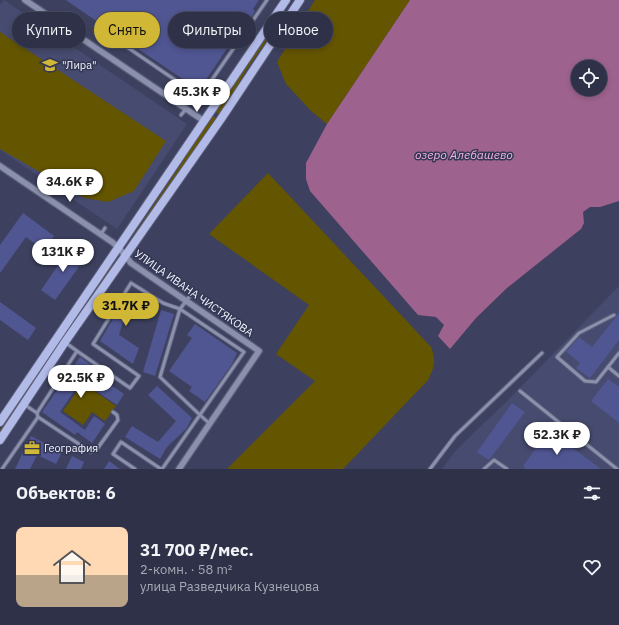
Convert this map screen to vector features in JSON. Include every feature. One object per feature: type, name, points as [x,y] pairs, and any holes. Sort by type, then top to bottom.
[{"type":"main road","points":[[277,12],[286,0]]},
{"type":"main road","points":[[292,12],[300,0]]},
{"type":"main road","points":[[0,422],[119,248],[264,31]]},
{"type":"main road","points":[[0,440],[65,342],[221,118],[267,48]]},
{"type":"street","points":[[25,0],[204,121]]},
{"type":"street","name":"УЛИЦА ИВАНА ЧИСТЯКОВА","points":[[0,166],[100,234],[119,248],[131,263],[259,351],[210,424]]},
{"type":"street","points":[[179,469],[210,424]]},
{"type":"lane","points":[[128,48],[200,97],[267,0]]},
{"type":"lane","points":[[181,115],[186,109]]},
{"type":"lane","points":[[100,234],[105,228]]},
{"type":"lane","points":[[65,342],[130,388],[139,376],[93,344],[131,283],[163,303],[180,309],[244,352],[161,469],[122,442],[113,454],[135,469]]},
{"type":"lane","points":[[190,296],[180,309],[160,377],[210,424]]},
{"type":"lane","points":[[614,315],[579,333],[557,357],[585,381],[596,382],[619,353]]},
{"type":"lane","points":[[2,469],[77,351]]},
{"type":"lane","points":[[430,469],[455,436],[542,353]]},
{"type":"lane","points":[[608,367],[619,376]]},
{"type":"lane","points":[[520,392],[618,469]]},
{"type":"lane","points":[[24,404],[37,415],[91,452],[97,449],[118,420],[117,415],[113,412]]},
{"type":"lane","points":[[484,469],[494,460],[507,469]]},
{"type":"shaded area","name":"\"Лира\"","points":[[4,0],[22,12],[12,12],[12,48],[75,48],[187,124],[117,229],[0,150],[0,5]]},
{"type":"shaded area","points":[[315,0],[410,0],[327,124],[311,111],[286,84],[277,62],[286,48],[333,48],[333,12],[308,12]]},
{"type":"shaded area","name":"\"Лира\"","points":[[0,32],[12,40],[12,48],[24,48],[166,141],[134,191],[108,202],[85,198],[0,149]]},
{"type":"shaded area","points":[[264,38],[264,44],[219,114],[214,111]]},
{"type":"shaded area","points":[[212,115],[216,118],[133,240],[131,239],[176,172]]},
{"type":"shaded area","points":[[268,173],[431,347],[433,352],[434,364],[428,380],[343,469],[227,469],[315,381],[276,354],[309,305],[209,234]]},
{"type":"shaded area","points":[[110,264],[113,266],[67,332],[0,436],[0,430],[19,402],[37,371]]},
{"type":"shaded area","points":[[619,286],[619,469],[442,469],[457,449],[511,397]]},
{"type":"shaded area","points":[[83,383],[116,406],[105,421],[92,412],[83,425],[63,411]]},
{"type":"water","name":"озеро Алебашево","points":[[410,0],[619,0],[619,201],[600,207],[590,207],[583,212],[584,223],[581,229],[507,288],[476,318],[450,349],[438,336],[444,325],[436,317],[418,315],[310,191],[306,179],[306,163],[327,124]]},
{"type":"building","points":[[66,0],[259,0],[253,9],[254,12],[168,12],[168,48],[227,48],[199,90],[137,48],[160,48],[160,12],[94,12],[94,19],[86,14],[86,12],[83,12]]},
{"type":"building","points":[[23,213],[54,236],[44,250],[26,237],[0,273],[0,245]]},
{"type":"building","points":[[71,247],[86,257],[55,300],[41,290]]},
{"type":"building","points":[[127,295],[154,303],[150,318],[126,311],[119,335],[139,348],[133,364],[100,341]]},
{"type":"building","points":[[0,302],[36,328],[28,340],[0,320]]},
{"type":"building","points":[[161,310],[174,314],[155,376],[143,372]]},
{"type":"building","points":[[619,313],[619,340],[590,378],[576,368],[580,363],[566,352],[579,337],[592,347]]},
{"type":"building","points":[[195,324],[237,353],[232,364],[205,402],[189,391],[192,387],[169,371],[192,338],[187,335]]},
{"type":"building","points":[[80,357],[98,370],[95,374],[124,394],[117,405],[81,381],[60,412],[85,430],[94,416],[105,424],[92,443],[77,432],[75,435],[42,412]]},
{"type":"building","points":[[608,379],[619,387],[619,423],[591,401]]},
{"type":"building","points":[[157,386],[192,418],[186,429],[167,447],[160,459],[125,437],[132,426],[158,442],[176,421],[148,395]]},
{"type":"building","points":[[512,403],[525,412],[489,460],[477,452]]},
{"type":"building","points":[[549,430],[601,469],[526,469],[523,466]]},
{"type":"building","points":[[31,436],[62,452],[56,464],[37,455],[30,469],[15,469]]},
{"type":"building","points":[[72,456],[84,462],[81,469],[66,469]]},
{"type":"building","points":[[109,461],[120,469],[104,469]]},
{"type":"place","name":"\"Лира\"","points":[[50,65]]},
{"type":"place","name":"География","points":[[32,448]]}]
